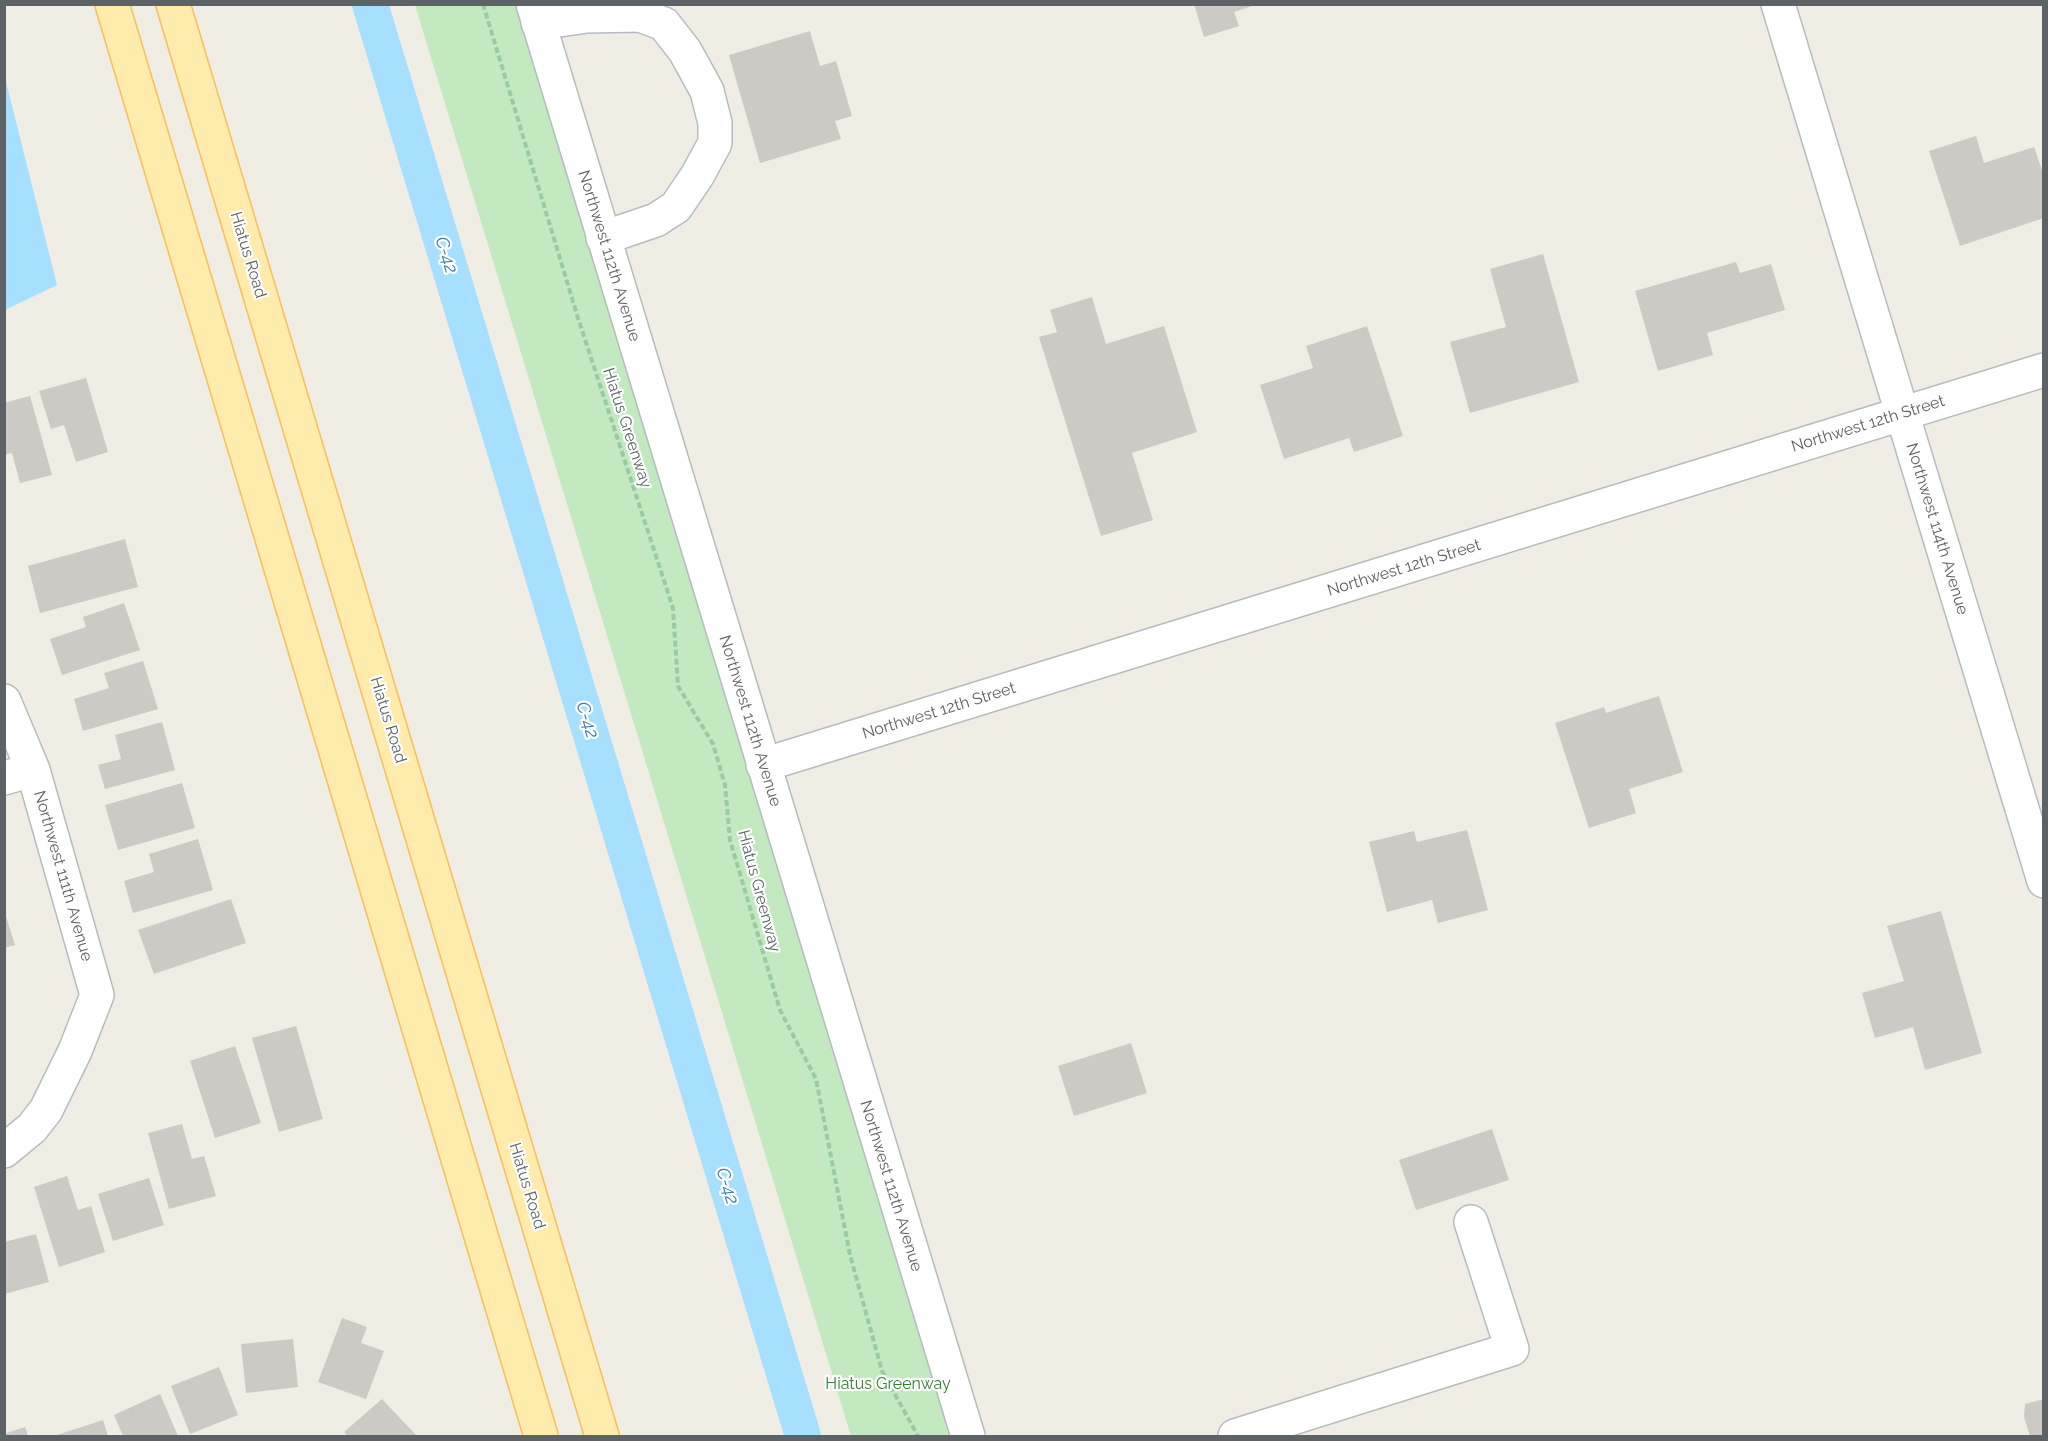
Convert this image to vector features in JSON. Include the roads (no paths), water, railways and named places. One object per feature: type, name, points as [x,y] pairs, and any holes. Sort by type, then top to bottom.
[{"type":"main road","points":[[112,4],[541,1437]]},
{"type":"main road","name":"Hiatus Road","points":[[173,4],[602,1437]]},
{"type":"street","name":"Northwest 114th Avenue","points":[[1778,4],[2043,881]]},
{"type":"street","name":"Northwest 112th Avenue","points":[[536,14],[968,1437]]},
{"type":"street","points":[[536,14],[640,15],[664,24],[685,51],[707,91],[715,123],[715,143],[697,176],[676,207],[656,220],[603,238]]},
{"type":"street","name":"Northwest 12th Street","points":[[764,765],[2043,370]]},
{"type":"street","name":"Northwest 111th Avenue","points":[[4,701],[19,774],[97,995],[75,1051],[46,1110],[32,1128],[4,1151]]},
{"type":"street","points":[[1235,1437],[1512,1350],[1471,1222]]},
{"type":"water","points":[[5,78],[57,285],[4,310]]},
{"type":"waterway","name":"C-42","points":[[370,4],[803,1436]]},
{"type":"park label","name":"Hiatus Greenway","points":[[888,1384]]}]
